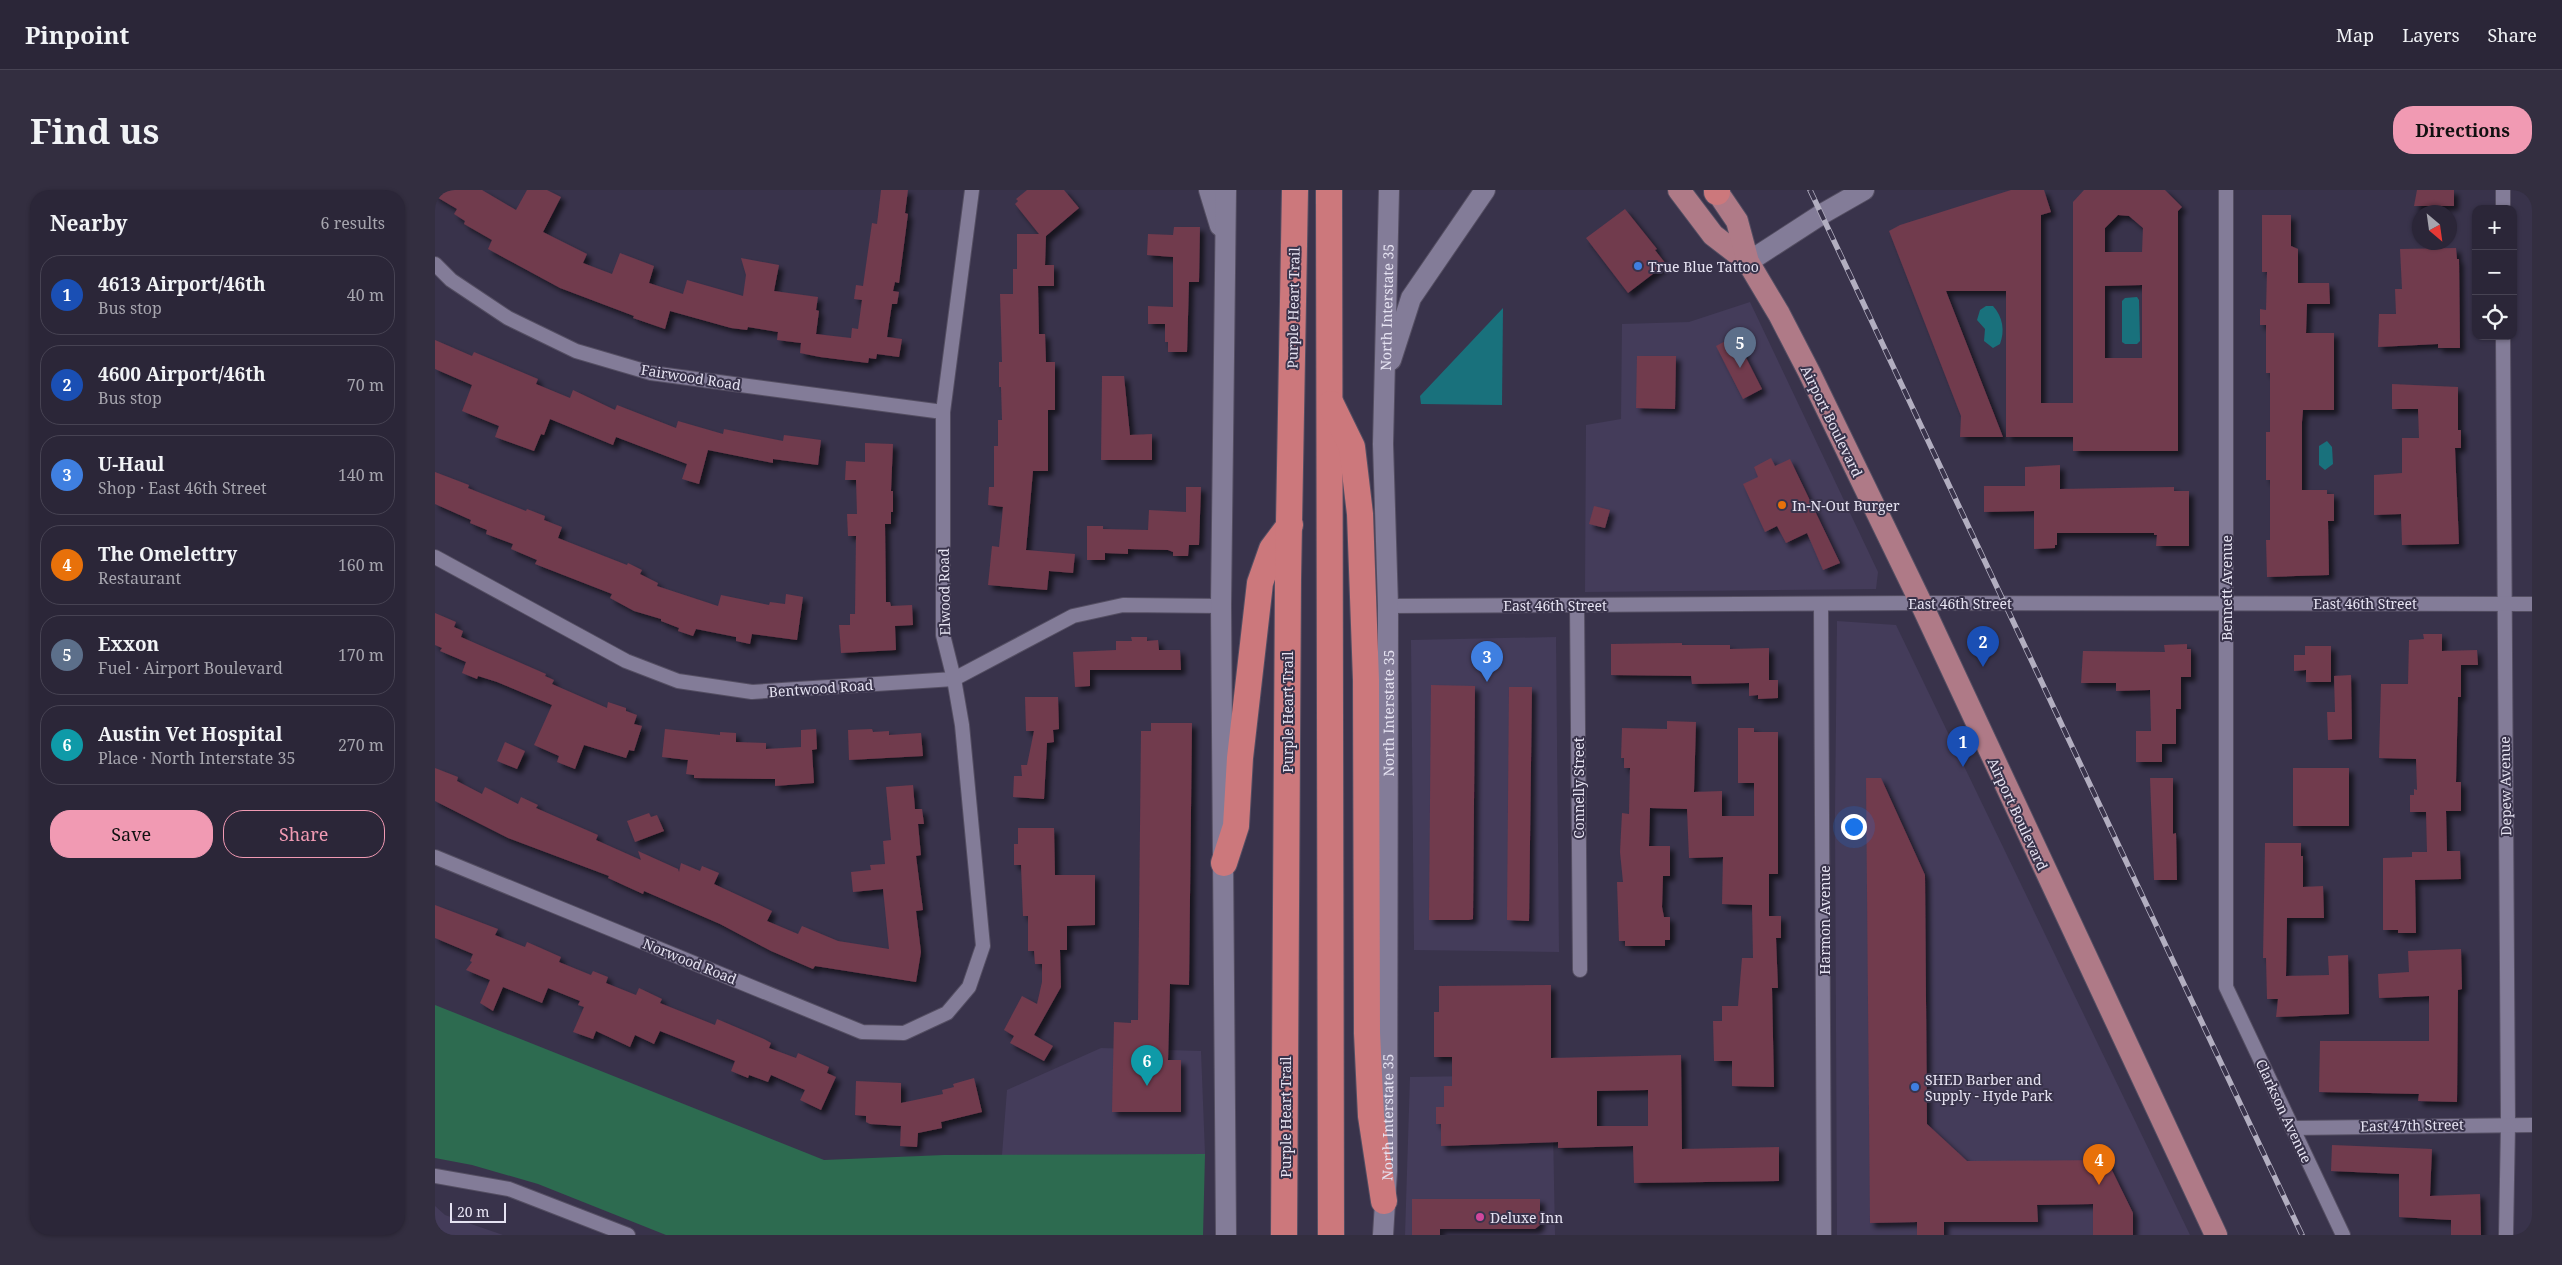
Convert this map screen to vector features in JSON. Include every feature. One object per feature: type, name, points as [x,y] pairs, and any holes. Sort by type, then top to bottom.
[{"type":"highway","name":"Purple Heart Trail","points":[[1284,1235],[1295,190]]},
{"type":"highway","points":[[1329,190],[1331,1235]]},
{"type":"highway","points":[[1328,398],[1352,448],[1361,514],[1366,680],[1367,1033],[1371,1116],[1384,1202]]},
{"type":"highway","points":[[1224,863],[1236,826],[1240,758],[1260,583],[1272,549],[1290,524]]},
{"type":"main road","points":[[1209,190],[1225,244]]},
{"type":"main road","points":[[1225,1235],[1221,606],[1226,190]]},
{"type":"main road","name":"North Interstate 35","points":[[1383,1235],[1387,1162],[1388,606],[1383,444],[1389,190]]},
{"type":"main road","points":[[1385,380],[1411,298],[1485,190]]},
{"type":"main road","name":"Airport Boulevard","points":[[1679,190],[1713,235],[1748,262]]},
{"type":"main road","name":"Airport Boulevard","points":[[1717,191],[1737,221],[1748,262],[1779,314],[1809,372],[1921,603],[2216,1235]]},
{"type":"main road","points":[[1748,262],[1855,192]]},
{"type":"street","name":"Elwood Road","points":[[947,1013],[969,987],[983,946],[962,725],[954,679],[943,635],[943,412],[973,190]]},
{"type":"street","name":"Bennett Avenue","points":[[2226,190],[2226,987]]},
{"type":"street","points":[[2503,190],[2503,205]]},
{"type":"street","name":"Fairwood Road","points":[[435,264],[451,280],[508,318],[576,351],[651,373],[943,412]]},
{"type":"street","name":"Depew Avenue","points":[[2503,340],[2503,604],[2508,1125],[2506,1235]]},
{"type":"street","name":"Bentwood Road","points":[[435,557],[627,661],[678,681],[752,692],[954,679],[1073,616],[1123,605],[1221,606]]},
{"type":"street","name":"East 46th Street","points":[[1388,606],[1921,603],[2532,604]]},
{"type":"street","name":"Harmon Avenue","points":[[1821,604],[1824,1235]]},
{"type":"street","name":"Connelly Street","points":[[1577,605],[1580,970]]},
{"type":"street","name":"Norwood Road","points":[[435,857],[862,1032],[904,1033],[947,1013]]},
{"type":"street","name":"Clarkson Avenue","points":[[2226,987],[2343,1235]]},
{"type":"street","name":"East 47th Street","points":[[2292,1128],[2532,1125]]},
{"type":"street","points":[[435,1176],[509,1189],[628,1235]]},
{"type":"shaded area","points":[[2137,297],[2139,300],[2140,341],[2137,344],[2125,344],[2122,342],[2122,301],[2125,298]]},
{"type":"shaded area","points":[[1750,302],[1878,572],[1876,589],[1585,592],[1586,425],[1621,419],[1622,324],[1689,322]]},
{"type":"shaded area","points":[[1986,306],[1993,306],[2002,324],[2000,344],[1993,348],[1984,341],[1985,329],[1977,320],[1980,310]]},
{"type":"shaded area","points":[[1503,308],[1502,405],[1421,404],[1420,396]]},
{"type":"shaded area","points":[[2327,441],[2332,447],[2333,464],[2325,470],[2319,465],[2319,446]]},
{"type":"shaded area","points":[[1837,621],[1896,625],[2190,1235],[1837,1235],[1835,816]]},
{"type":"shaded area","points":[[1556,637],[1559,952],[1414,950],[1411,640]]},
{"type":"shaded area","points":[[435,1005],[824,1160],[944,1155],[1205,1154],[1203,1235],[666,1235],[538,1184],[472,1165],[435,1158]]},
{"type":"shaded area","points":[[1101,1048],[1201,1051],[1205,1154],[1002,1155],[1007,1090]]},
{"type":"shaded area","points":[[1552,1075],[1555,1235],[1405,1235],[1410,1077]]},
{"type":"shaded area","points":[[435,1206],[445,1215],[503,1235],[435,1235]]},
{"type":"building","points":[[435,190],[482,190],[516,210],[527,190],[547,190],[561,197],[543,232],[587,254],[583,263],[612,274],[620,253],[654,266],[649,283],[683,294],[687,280],[743,296],[746,275],[741,258],[779,265],[774,291],[818,297],[816,310],[819,311],[816,334],[851,338],[852,328],[858,329],[862,300],[854,299],[856,285],[863,286],[872,223],[877,224],[881,190],[908,190],[905,213],[908,214],[899,283],[895,282],[893,291],[899,292],[897,304],[892,304],[887,337],[902,339],[899,357],[877,354],[876,359],[869,358],[868,363],[800,353],[801,343],[777,340],[778,332],[748,327],[747,330],[731,328],[670,311],[665,329],[633,318],[634,316],[560,288],[488,249],[492,240],[464,224],[465,221],[454,214],[457,209],[435,196]]},
{"type":"building","points":[[1027,190],[1064,190],[1079,208],[1046,236],[1045,265],[1054,265],[1054,286],[1038,286],[1039,334],[1045,334],[1046,362],[1055,362],[1055,410],[1048,410],[1048,471],[1033,471],[1026,550],[1075,554],[1073,573],[1049,571],[1047,590],[988,585],[992,546],[999,547],[1003,507],[988,505],[989,487],[994,487],[994,446],[998,446],[998,420],[1002,420],[1001,387],[999,387],[999,362],[1002,362],[1000,294],[1013,294],[1013,269],[1017,269],[1017,234],[1039,234],[1015,204],[1018,201],[1016,199]]},
{"type":"building","points":[[2011,190],[2044,190],[2051,212],[2041,215],[2041,403],[2073,403],[2073,202],[2084,190],[2165,190],[2182,207],[2178,211],[2178,451],[2073,451],[2073,437],[2006,437],[2006,291],[1946,291],[2003,437],[1960,437],[1961,416],[1889,231],[1900,225]],"holes":[[[2118,215],[2129,216],[2143,228],[2142,252],[2105,252],[2105,228]],[[2142,285],[2142,358],[2105,358],[2105,286]]]},
{"type":"building","points":[[2417,190],[2454,190],[2454,205],[2414,205]]},
{"type":"building","points":[[1625,209],[1657,249],[1655,250],[1666,264],[1628,293],[1586,238]]},
{"type":"building","points":[[2262,215],[2291,215],[2291,246],[2298,249],[2298,283],[2329,283],[2330,304],[2307,304],[2306,333],[2334,333],[2334,410],[2303,410],[2302,490],[2327,490],[2327,494],[2334,494],[2334,521],[2328,521],[2329,575],[2267,577],[2266,540],[2270,540],[2270,480],[2266,480],[2266,432],[2270,432],[2270,373],[2266,373],[2266,325],[2260,325],[2260,309],[2266,310],[2267,272],[2262,272]]},
{"type":"building","points":[[1174,227],[1200,227],[1199,282],[1189,282],[1187,352],[1168,352],[1168,342],[1165,342],[1165,324],[1148,324],[1148,306],[1173,307],[1173,257],[1147,255],[1148,234],[1173,235]]},
{"type":"building","points":[[2400,249],[2456,250],[2457,259],[2459,259],[2460,348],[2438,348],[2438,344],[2378,347],[2379,314],[2396,314],[2395,289],[2402,289]]},
{"type":"building","points":[[1735,336],[1762,389],[1743,399],[1716,346]]},
{"type":"building","points":[[435,340],[472,356],[474,352],[538,379],[536,384],[570,398],[573,390],[615,410],[617,405],[676,428],[678,421],[723,434],[724,429],[783,441],[784,435],[821,440],[818,465],[773,459],[773,463],[708,450],[699,484],[682,479],[687,464],[616,437],[613,445],[550,419],[544,435],[541,434],[534,451],[495,437],[499,426],[462,411],[472,385],[435,369]]},
{"type":"building","points":[[1637,356],[1676,356],[1675,409],[1636,408]]},
{"type":"building","points":[[1102,376],[1124,376],[1130,435],[1152,434],[1152,460],[1101,460]]},
{"type":"building","points":[[2392,384],[2458,387],[2458,430],[2461,430],[2461,448],[2455,448],[2459,544],[2402,545],[2401,514],[2374,515],[2374,475],[2402,473],[2402,438],[2419,438],[2418,409],[2392,409]]},
{"type":"building","points":[[865,443],[893,444],[891,491],[893,491],[893,512],[891,512],[891,524],[885,524],[886,602],[890,602],[891,606],[912,605],[913,625],[895,626],[896,650],[841,653],[839,625],[850,625],[850,614],[855,614],[856,536],[848,536],[847,514],[857,514],[856,480],[845,480],[846,461],[865,462]]},
{"type":"building","name":"In-N-Out Burger","points":[[1771,458],[1775,466],[1790,459],[1840,563],[1823,570],[1807,533],[1786,543],[1777,526],[1765,532],[1743,484],[1758,477],[1754,467]]},
{"type":"building","points":[[2060,465],[2060,489],[2174,487],[2174,491],[2189,491],[2189,546],[2156,546],[2157,535],[2154,535],[2154,533],[2057,533],[2057,545],[2055,545],[2055,548],[2034,549],[2034,511],[1984,512],[1984,486],[2025,486],[2025,467]]},
{"type":"building","points":[[435,472],[469,485],[468,488],[526,511],[527,509],[545,516],[544,520],[562,527],[558,538],[627,565],[628,563],[642,570],[640,574],[658,583],[657,586],[718,606],[721,595],[769,605],[770,602],[785,604],[786,594],[803,597],[797,640],[752,634],[750,644],[736,641],[736,637],[696,629],[693,636],[678,631],[679,628],[661,621],[661,619],[634,611],[610,598],[612,594],[535,564],[537,560],[511,549],[513,544],[486,534],[487,530],[470,523],[471,520],[435,504]]},
{"type":"building","points":[[1186,487],[1201,487],[1199,545],[1189,545],[1188,556],[1173,556],[1173,552],[1168,550],[1128,549],[1128,554],[1105,553],[1105,560],[1087,560],[1087,526],[1103,526],[1103,529],[1148,530],[1149,510],[1186,512]]},
{"type":"building","points":[[1594,506],[1610,510],[1605,528],[1589,524]]},
{"type":"building","points":[[435,613],[456,622],[454,627],[463,631],[461,637],[546,674],[545,676],[554,680],[552,684],[607,708],[608,702],[626,708],[626,711],[637,715],[634,724],[642,726],[634,751],[629,750],[626,758],[584,745],[575,769],[557,762],[559,756],[534,745],[552,705],[497,682],[478,676],[477,679],[462,673],[466,662],[440,651],[442,648],[435,645]]},
{"type":"building","points":[[2423,634],[2442,634],[2442,651],[2477,650],[2478,665],[2461,665],[2461,697],[2458,697],[2456,782],[2461,782],[2461,811],[2446,811],[2447,851],[2460,851],[2461,879],[2415,880],[2416,933],[2398,933],[2398,930],[2383,930],[2383,858],[2412,857],[2412,852],[2427,852],[2426,812],[2410,812],[2410,795],[2414,795],[2414,789],[2417,790],[2416,759],[2379,758],[2381,684],[2408,684],[2409,640],[2424,639]]},
{"type":"building","points":[[1131,637],[1147,637],[1147,641],[1158,640],[1159,650],[1180,650],[1181,670],[1090,670],[1090,686],[1075,687],[1073,652],[1116,650],[1116,641],[1132,641]]},
{"type":"building","points":[[1682,643],[1682,645],[1730,645],[1730,649],[1769,648],[1769,680],[1778,680],[1778,698],[1758,699],[1758,695],[1749,696],[1749,683],[1692,684],[1691,676],[1611,675],[1611,644]]},
{"type":"building","points":[[2187,644],[2187,649],[2191,649],[2191,677],[2181,677],[2181,709],[2176,709],[2176,744],[2162,744],[2162,762],[2136,762],[2136,731],[2151,731],[2150,690],[2116,691],[2116,683],[2081,683],[2083,651],[2165,652],[2164,645]]},
{"type":"building","points":[[2305,646],[2331,646],[2331,682],[2306,682],[2306,670],[2294,671],[2294,655],[2305,655]]},
{"type":"building","points":[[2351,675],[2352,739],[2328,740],[2327,712],[2335,712],[2334,676]]},
{"type":"building","points":[[1431,685],[1475,686],[1473,919],[1469,920],[1429,920]]},
{"type":"building","points":[[1509,687],[1532,687],[1529,921],[1507,920]]},
{"type":"building","points":[[1025,697],[1058,697],[1059,729],[1053,730],[1054,742],[1047,743],[1044,799],[1013,797],[1014,776],[1022,776],[1021,765],[1027,765],[1034,731],[1026,731]]},
{"type":"building","points":[[1667,721],[1696,722],[1694,792],[1722,791],[1722,816],[1754,816],[1754,783],[1738,783],[1738,728],[1754,728],[1754,732],[1778,732],[1778,874],[1769,874],[1769,916],[1781,916],[1781,938],[1776,938],[1778,988],[1772,988],[1774,1087],[1732,1086],[1732,1061],[1714,1061],[1713,1021],[1722,1021],[1722,1006],[1738,1006],[1742,958],[1753,958],[1752,905],[1722,904],[1723,857],[1689,858],[1687,809],[1650,808],[1649,846],[1670,846],[1670,876],[1663,876],[1662,907],[1664,917],[1670,917],[1670,940],[1665,940],[1665,946],[1625,946],[1625,941],[1619,941],[1617,882],[1623,882],[1620,852],[1622,813],[1629,814],[1630,768],[1624,768],[1624,758],[1621,758],[1622,728],[1667,729]]},
{"type":"building","points":[[1151,723],[1192,723],[1189,985],[1170,984],[1168,1060],[1181,1060],[1181,1112],[1112,1112],[1114,1022],[1131,1023],[1131,1020],[1138,1020],[1141,731],[1151,731]]},
{"type":"building","points":[[665,729],[720,735],[720,732],[736,733],[736,742],[766,743],[766,749],[801,747],[801,730],[816,729],[817,749],[812,750],[814,783],[775,786],[775,779],[694,778],[694,775],[686,774],[688,760],[662,757]]},
{"type":"building","points":[[872,729],[873,732],[889,731],[889,735],[921,733],[923,756],[849,760],[848,730]]},
{"type":"building","points":[[505,742],[525,751],[517,769],[497,761]]},
{"type":"building","points":[[435,768],[458,777],[457,781],[482,794],[485,787],[518,804],[521,797],[538,805],[536,808],[598,835],[596,840],[641,860],[638,851],[678,869],[679,872],[681,863],[700,871],[702,866],[719,873],[714,884],[772,911],[767,921],[798,934],[802,926],[838,941],[889,949],[883,889],[853,892],[851,872],[871,870],[870,865],[885,864],[883,841],[891,840],[886,787],[913,785],[915,809],[922,809],[924,824],[918,824],[921,855],[916,856],[923,910],[916,911],[921,952],[916,982],[815,966],[813,969],[771,951],[720,924],[644,891],[643,894],[608,878],[609,876],[508,838],[435,801]]},
{"type":"building","points":[[2293,768],[2349,768],[2349,826],[2293,826]]},
{"type":"building","points":[[1866,778],[1881,778],[1925,875],[1927,1124],[1967,1161],[2107,1160],[2133,1213],[2133,1235],[2093,1235],[2093,1204],[2037,1205],[2038,1222],[1944,1222],[1944,1235],[1917,1235],[1917,1222],[1870,1223]]},
{"type":"building","points":[[2150,778],[2173,778],[2173,834],[2176,833],[2177,880],[2154,880]]},
{"type":"building","points":[[649,813],[651,817],[657,815],[664,831],[635,842],[627,821]]},
{"type":"building","points":[[1018,828],[1054,828],[1055,875],[1095,875],[1095,925],[1067,926],[1067,950],[1060,950],[1061,987],[1034,1035],[1053,1046],[1044,1061],[1010,1043],[1014,1036],[1004,1030],[1022,996],[1037,1004],[1042,982],[1042,964],[1035,964],[1034,951],[1028,951],[1028,916],[1023,916],[1021,865],[1014,865],[1014,844],[1018,844]]},
{"type":"building","points":[[2265,843],[2301,843],[2303,887],[2323,886],[2324,918],[2287,918],[2286,976],[2329,975],[2328,956],[2348,955],[2349,1014],[2276,1017],[2278,999],[2267,999],[2266,958],[2263,958]]},
{"type":"building","points":[[435,905],[498,929],[495,935],[525,947],[527,942],[561,957],[559,962],[591,975],[593,971],[608,977],[606,983],[636,995],[639,988],[662,999],[660,1003],[715,1025],[717,1019],[764,1039],[771,1043],[769,1048],[796,1058],[798,1053],[829,1067],[827,1073],[836,1077],[821,1110],[800,1100],[805,1090],[771,1075],[768,1082],[749,1075],[748,1078],[731,1071],[735,1061],[660,1031],[654,1044],[635,1035],[630,1047],[596,1031],[593,1039],[573,1032],[584,1007],[578,1005],[580,1001],[548,988],[542,1003],[503,987],[493,1011],[480,1003],[490,980],[466,970],[472,962],[470,961],[473,954],[435,938]]},
{"type":"building","points":[[2461,949],[2462,989],[2458,990],[2457,1102],[2418,1101],[2419,1094],[2319,1092],[2320,1041],[2429,1041],[2429,996],[2379,998],[2378,974],[2409,972],[2408,951]]},
{"type":"building","points":[[1551,985],[1551,1058],[1681,1055],[1682,1149],[1779,1147],[1779,1181],[1634,1183],[1633,1146],[1558,1148],[1558,1142],[1441,1146],[1441,1124],[1436,1124],[1436,1107],[1444,1107],[1444,1086],[1452,1086],[1452,1057],[1434,1057],[1434,1012],[1439,1012],[1439,986]],"holes":[[[1648,1090],[1648,1126],[1597,1126],[1597,1091]]]},
{"type":"building","points":[[974,1078],[982,1112],[941,1122],[942,1128],[918,1133],[917,1147],[900,1146],[901,1126],[870,1124],[866,1122],[866,1116],[855,1115],[856,1081],[901,1083],[901,1103],[943,1094],[942,1090],[954,1087],[953,1084]]},
{"type":"building","points":[[2332,1145],[2432,1149],[2430,1196],[2480,1194],[2481,1235],[2451,1235],[2451,1220],[2399,1217],[2399,1174],[2331,1171]]},
{"type":"building","name":"Deluxe Inn","points":[[1412,1199],[1540,1199],[1540,1225],[1535,1229],[1440,1229],[1440,1235],[1412,1235]]},
{"type":"railway","points":[[1810,190],[2302,1235]]},
{"type":"place","name":"True Blue Tattoo","points":[[1638,266]]},
{"type":"place","name":"Exxon","points":[[1740,368]]},
{"type":"place","name":"In-N-Out Burger","points":[[1782,505]]},
{"type":"place","name":"4600 Airport/46th","points":[[1983,667]]},
{"type":"place","name":"U-Haul","points":[[1487,682]]},
{"type":"place","name":"4613 Airport/46th","points":[[1963,767]]},
{"type":"place","name":"Austin Vet Hospital","points":[[1147,1086]]},
{"type":"place","name":"SHED Barber and Supply - Hyde Park","points":[[1915,1087]]},
{"type":"place","name":"The Omelettry","points":[[2099,1185]]},
{"type":"place","name":"Deluxe Inn","points":[[1480,1217]]}]
